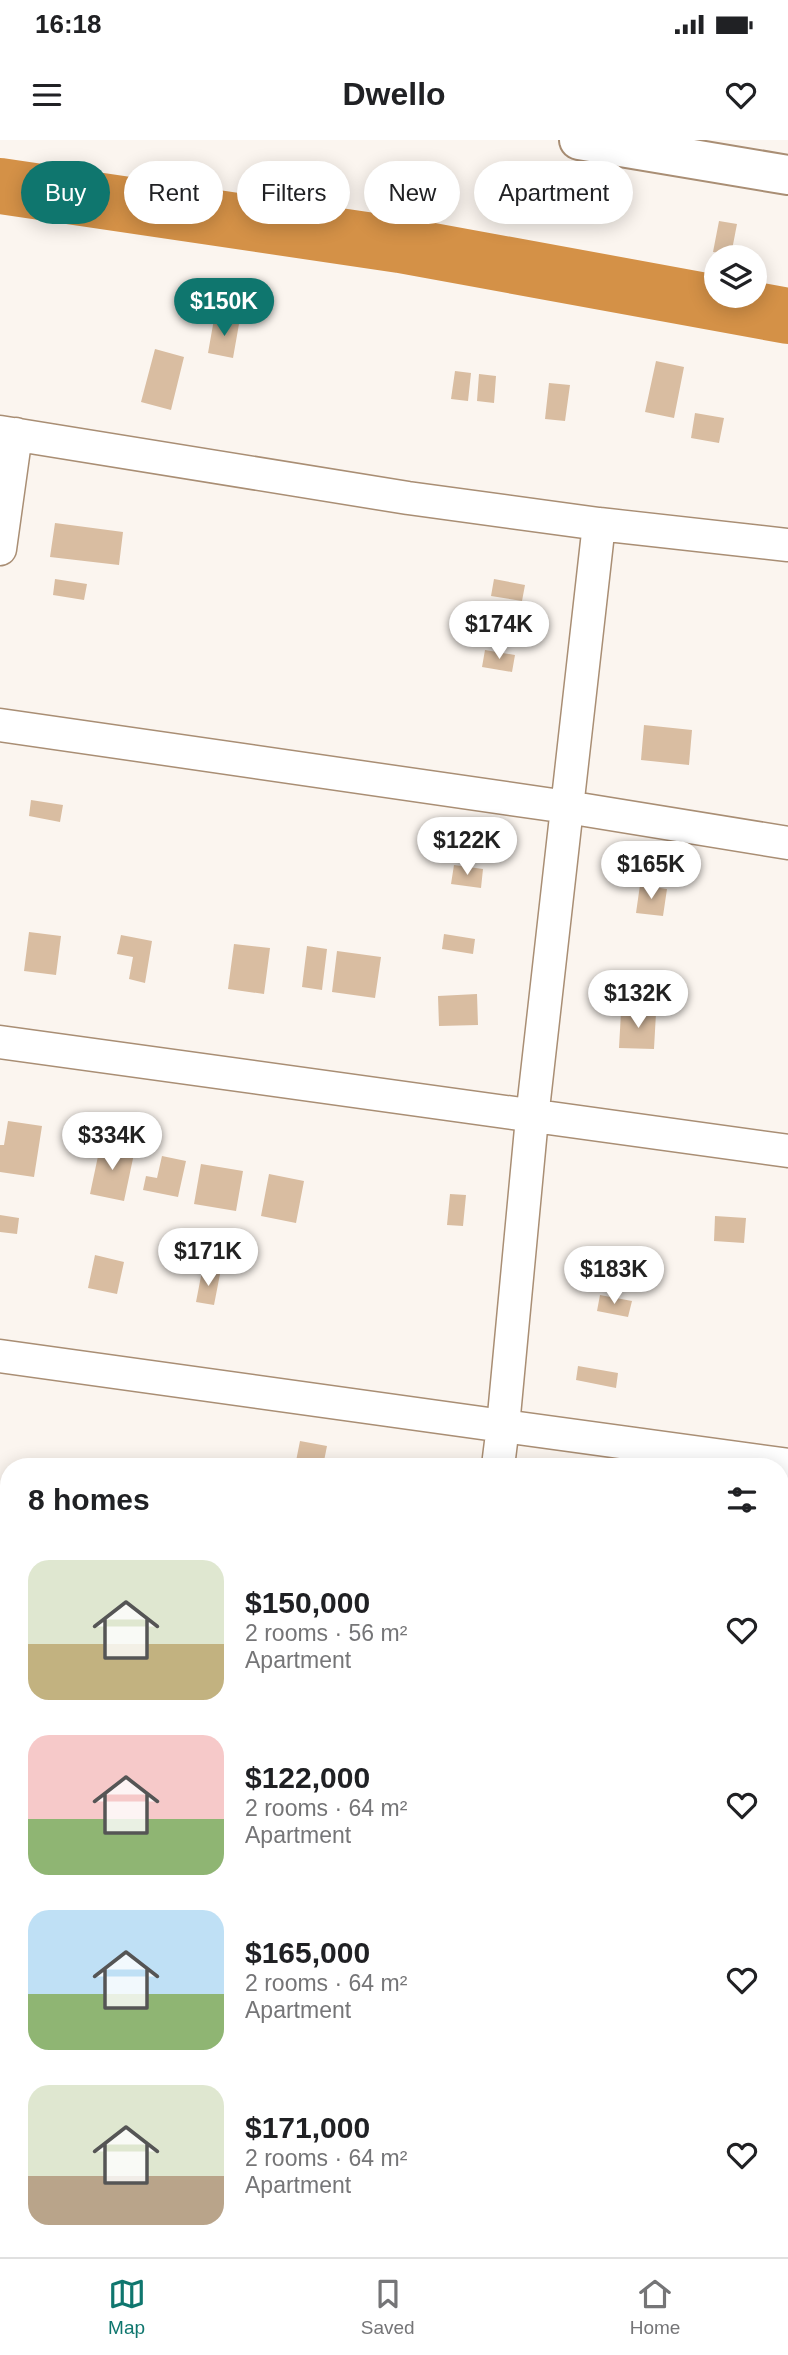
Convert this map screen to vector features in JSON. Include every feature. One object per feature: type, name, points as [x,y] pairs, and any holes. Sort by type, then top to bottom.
[{"type":"main road","points":[[579,140],[788,175]]},
{"type":"street","points":[[0,549],[8,433],[408,498],[599,524],[788,545]]},
{"type":"street","points":[[499,1458],[532,1118],[599,524]]},
{"type":"street","points":[[0,725],[567,807],[788,843]]},
{"type":"street","points":[[0,1042],[788,1152]]},
{"type":"street","points":[[0,1356],[737,1458]]},
{"type":"building","points":[[719,221],[737,224],[733,245],[714,245]]},
{"type":"building","points":[[214,319],[239,324],[233,358],[208,353]]},
{"type":"building","points":[[155,349],[184,357],[171,410],[141,402]]},
{"type":"building","points":[[656,361],[684,367],[674,418],[645,412]]},
{"type":"building","points":[[455,371],[471,373],[468,401],[451,399]]},
{"type":"building","points":[[479,374],[496,376],[494,403],[477,401]]},
{"type":"building","points":[[549,383],[570,385],[565,421],[545,419]]},
{"type":"building","points":[[695,413],[724,418],[719,443],[691,438]]},
{"type":"building","points":[[55,523],[123,532],[119,565],[50,557]]},
{"type":"building","points":[[55,579],[87,584],[84,600],[53,595]]},
{"type":"building","points":[[494,579],[525,585],[522,601],[491,596]]},
{"type":"building","points":[[485,650],[515,655],[512,672],[482,667]]},
{"type":"building","points":[[644,725],[692,730],[689,765],[641,760]]},
{"type":"building","points":[[31,800],[63,805],[60,822],[29,816]]},
{"type":"building","points":[[454,865],[483,869],[481,888],[451,884]]},
{"type":"building","points":[[640,885],[667,889],[663,916],[636,913]]},
{"type":"building","points":[[29,932],[61,936],[56,975],[24,971]]},
{"type":"building","points":[[444,934],[475,939],[473,954],[442,949]]},
{"type":"building","points":[[121,935],[152,941],[145,983],[129,979],[133,957],[117,954]]},
{"type":"building","points":[[234,944],[270,948],[264,994],[228,989]]},
{"type":"building","points":[[307,946],[327,949],[322,990],[302,987]]},
{"type":"building","points":[[337,951],[381,957],[375,998],[332,992]]},
{"type":"building","points":[[477,994],[478,1025],[439,1026],[438,996]]},
{"type":"building","points":[[621,1012],[656,1013],[654,1049],[619,1048]]},
{"type":"building","points":[[8,1121],[42,1126],[34,1177],[0,1172],[0,1145],[4,1145]]},
{"type":"building","points":[[101,1142],[135,1149],[124,1201],[90,1194]]},
{"type":"building","points":[[162,1156],[186,1161],[178,1197],[143,1190],[146,1176],[157,1178]]},
{"type":"building","points":[[201,1164],[243,1171],[236,1211],[194,1204]]},
{"type":"building","points":[[269,1174],[304,1181],[296,1223],[261,1216]]},
{"type":"building","points":[[450,1194],[466,1195],[463,1226],[447,1225]]},
{"type":"building","points":[[0,1215],[19,1218],[17,1234],[0,1232]]},
{"type":"building","points":[[715,1216],[746,1218],[744,1243],[714,1241]]},
{"type":"building","points":[[95,1255],[124,1262],[117,1294],[88,1288]]},
{"type":"building","points":[[202,1271],[220,1274],[214,1305],[196,1302]]},
{"type":"building","points":[[600,1295],[632,1301],[628,1317],[597,1311]]},
{"type":"building","points":[[578,1366],[618,1373],[616,1388],[576,1380]]},
{"type":"building","points":[[300,1441],[327,1446],[325,1458],[297,1458]]},
{"type":"waterway","points":[[0,186],[400,245],[788,316]]}]
